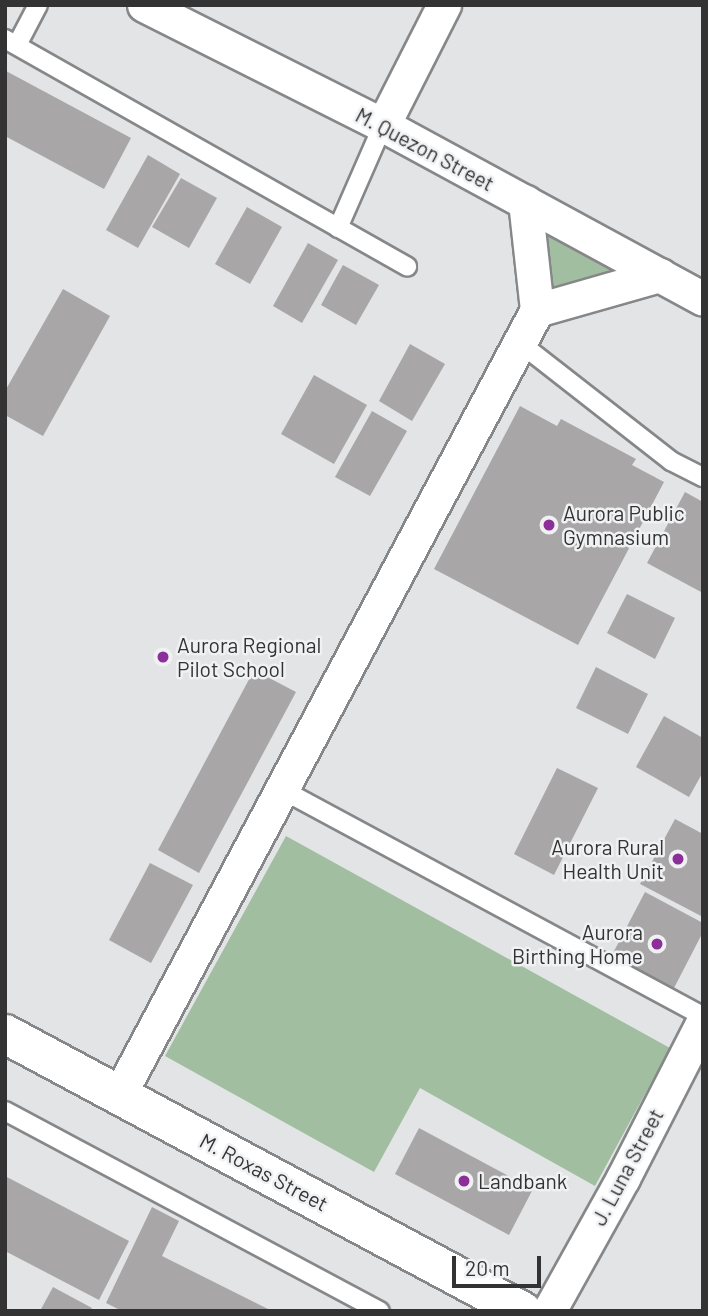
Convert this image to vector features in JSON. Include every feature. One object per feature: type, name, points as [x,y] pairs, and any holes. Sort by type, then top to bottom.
[{"type":"street","name":"M. Quezon Street","points":[[144,5],[383,125],[660,275],[699,287]]},
{"type":"street","points":[[383,125],[444,5]]},
{"type":"street","points":[[119,1095],[537,310],[525,202]]},
{"type":"street","points":[[537,310],[660,275]]},
{"type":"street","name":"J. Luna Street","points":[[549,1311],[623,1178],[703,1022]]},
{"type":"street","name":"M. Roxas Street","points":[[5,1034],[522,1311]]},
{"type":"lane","points":[[38,5],[11,42],[407,266]]},
{"type":"lane","points":[[338,228],[383,125]]},
{"type":"lane","points":[[520,343],[671,461],[703,477]]},
{"type":"lane","points":[[281,789],[703,1016]]},
{"type":"lane","points":[[5,1111],[380,1311]]},
{"type":"green space","points":[[539,223],[628,272],[545,294]]},
{"type":"green space","points":[[286,836],[670,1048],[595,1186],[420,1088],[374,1172],[165,1056]]},
{"type":"building","points":[[6,71],[131,138],[104,189],[5,136]]},
{"type":"building","points":[[148,155],[180,174],[138,248],[106,230]]},
{"type":"building","points":[[181,178],[217,198],[189,248],[152,227]]},
{"type":"building","points":[[247,207],[282,227],[250,284],[215,264]]},
{"type":"building","points":[[308,243],[338,260],[302,323],[273,306]]},
{"type":"building","points":[[343,265],[379,285],[356,325],[321,305]]},
{"type":"building","points":[[63,289],[110,316],[43,436],[5,415],[5,391]]},
{"type":"building","points":[[410,344],[445,364],[412,421],[379,401]]},
{"type":"building","points":[[314,375],[367,405],[334,464],[281,434]]},
{"type":"building","name":"Aurora Public Gymnasium","points":[[520,406],[557,426],[561,419],[636,459],[632,465],[664,482],[578,645],[434,569]]},
{"type":"building","points":[[372,411],[407,431],[370,496],[335,477]]},
{"type":"building","points":[[685,492],[703,502],[703,593],[647,563]]},
{"type":"building","points":[[627,594],[675,618],[655,659],[607,633]]},
{"type":"building","points":[[596,667],[648,694],[628,734],[576,708]]},
{"type":"building","points":[[254,670],[296,692],[199,873],[158,850]]},
{"type":"building","points":[[664,716],[703,738],[703,772],[689,797],[636,767]]},
{"type":"building","points":[[557,768],[598,788],[554,875],[514,854]]},
{"type":"building","name":"Aurora Rural Health Unit","points":[[675,819],[703,834],[703,917],[640,884]]},
{"type":"building","points":[[150,863],[193,885],[151,963],[109,940]]},
{"type":"building","name":"Aurora Birthing Home","points":[[645,892],[703,923],[703,932],[674,988],[612,955]]},
{"type":"building","name":"Landbank","points":[[419,1128],[533,1189],[509,1235],[395,1174]]},
{"type":"building","points":[[5,1176],[129,1241],[99,1300],[5,1251]]},
{"type":"building","points":[[152,1207],[179,1221],[162,1256],[272,1311],[122,1311],[106,1303]]},
{"type":"building","points":[[53,1287],[92,1308],[90,1311],[40,1311]]},
{"type":"place","name":"Aurora Public Gymnasium","points":[[549,525]]},
{"type":"place","name":"Aurora Regional Pilot School","points":[[163,657]]},
{"type":"place","name":"Aurora Rural Health Unit","points":[[678,859]]},
{"type":"place","name":"Aurora Birthing Home","points":[[657,944]]},
{"type":"place","name":"Landbank","points":[[464,1181]]}]
